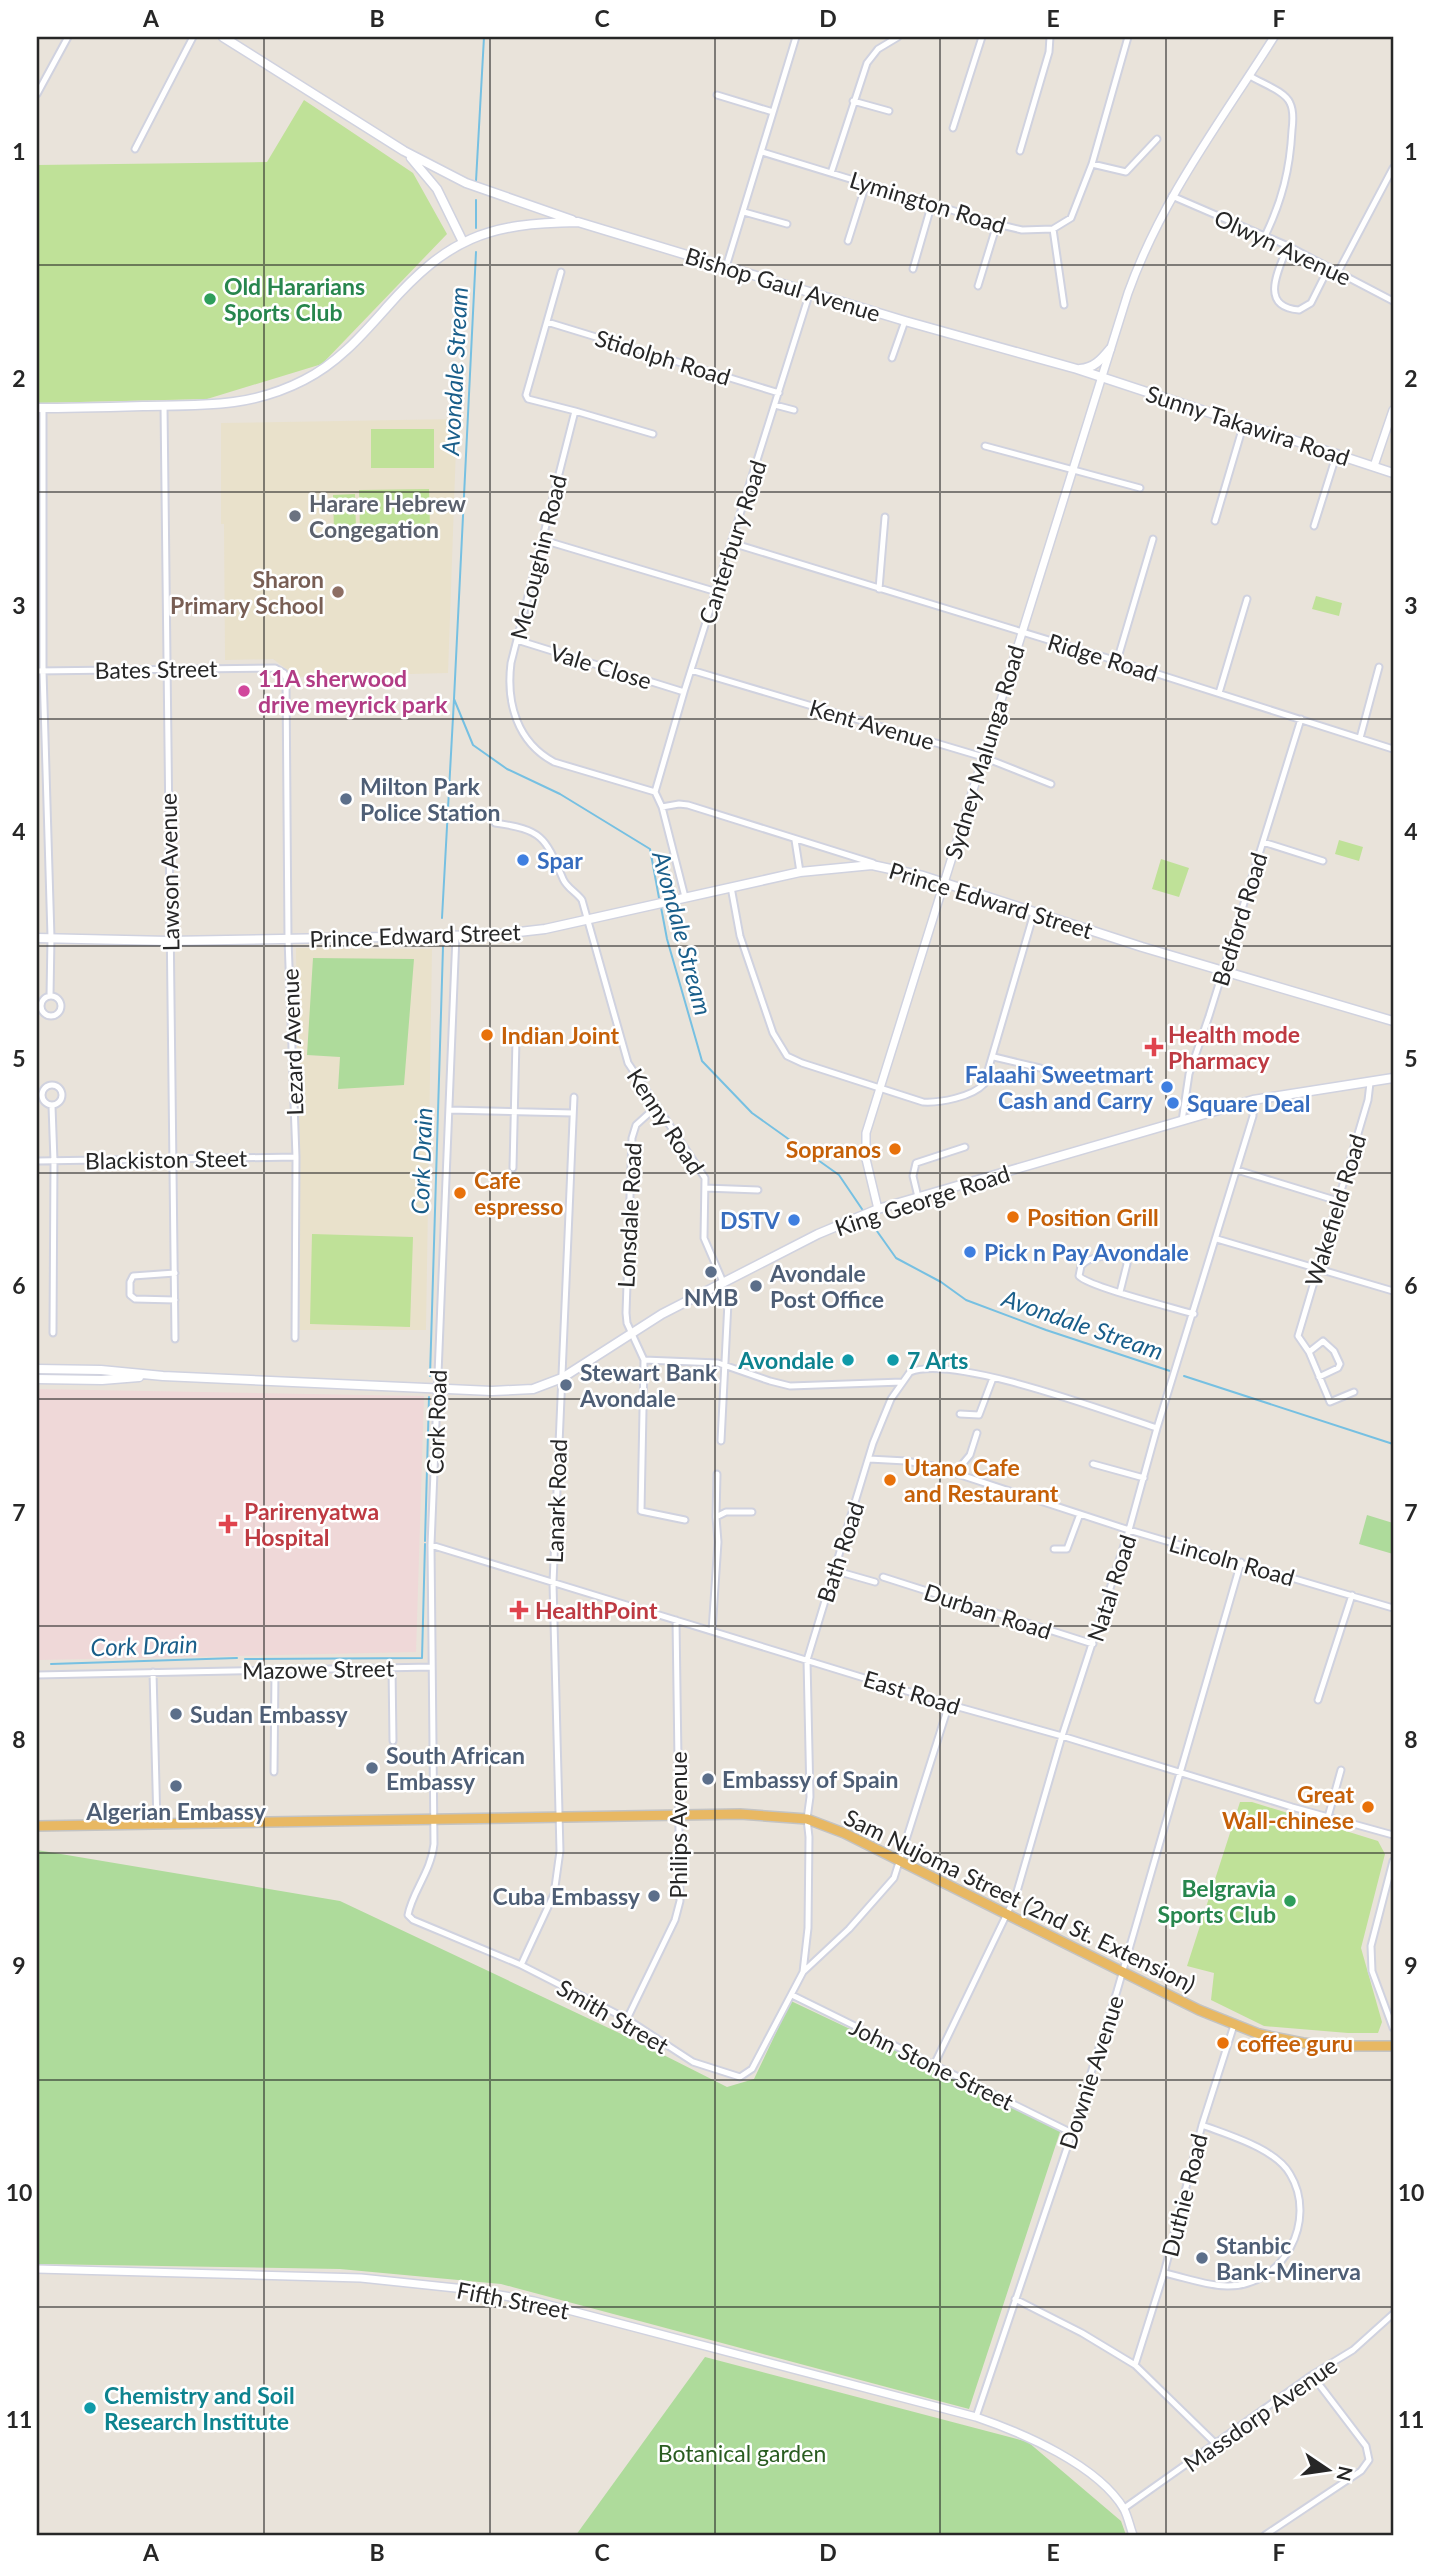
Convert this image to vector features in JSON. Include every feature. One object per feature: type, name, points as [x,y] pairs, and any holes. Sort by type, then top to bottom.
[{"type":"highway","name":"Sam Nujoma Street (2nd St. Extension)","points":[[37,1826],[680,1815],[760,1815],[807,1819],[852,1836],[1122,1973],[1234,2025],[1259,2034],[1303,2043],[1356,2047],[1393,2046]]},
{"type":"main road","points":[[223,37],[237,40],[404,151],[466,183],[578,222]]},
{"type":"main road","points":[[404,151],[431,180],[463,242]]},
{"type":"main road","name":"Bishop Gaul Avenue","points":[[40,408],[227,405],[271,394],[306,379],[337,359],[420,273],[463,242],[500,228],[541,222],[578,222],[905,321],[1102,377]]},
{"type":"main road","points":[[1077,369],[1093,366],[1110,349]]},
{"type":"main road","name":"Sunny Takawira Road","points":[[1102,377],[1393,473]]},
{"type":"main road","name":"Prince Edward Street","points":[[37,938],[169,941],[525,932],[800,872],[856,865],[889,867],[1393,1021]]},
{"type":"main road","name":"King George Road","points":[[163,1376],[508,1392],[533,1389],[562,1378],[631,1333],[723,1282],[878,1209],[1254,1100],[1291,1092],[1393,1078]]},
{"type":"main road","points":[[37,1369],[163,1376]]},
{"type":"main road","points":[[37,1379],[102,1380],[163,1376]]},
{"type":"street","points":[[37,94],[68,37]]},
{"type":"street","points":[[135,149],[193,37]]},
{"type":"street","points":[[726,267],[796,37]]},
{"type":"street","points":[[831,173],[867,63],[878,49],[898,37]]},
{"type":"street","points":[[953,128],[982,37]]},
{"type":"street","points":[[1020,151],[1049,52],[1050,37]]},
{"type":"street","points":[[1064,305],[1053,229],[1071,218],[1091,164],[1129,37]]},
{"type":"street","name":"Sydney Malunga Road","points":[[878,1209],[868,1170],[866,1133],[1143,250],[1171,196],[1274,37]]},
{"type":"street","points":[[1250,76],[1286,97],[1292,106],[1289,170],[1278,209],[1265,236]]},
{"type":"street","points":[[718,94],[773,113]]},
{"type":"street","points":[[853,101],[889,111]]},
{"type":"street","points":[[1091,164],[1126,172],[1157,139]]},
{"type":"street","name":"Lymington Road","points":[[762,152],[997,224],[1022,230],[1053,229]]},
{"type":"street","points":[[1338,272],[1393,167]]},
{"type":"street","points":[[848,242],[866,184]]},
{"type":"street","name":"Olwyn Avenue","points":[[1171,196],[1288,246],[1393,301]]},
{"type":"street","points":[[913,269],[932,203]]},
{"type":"street","points":[[744,212],[787,224]]},
{"type":"street","points":[[978,286],[997,224]]},
{"type":"street","points":[[1288,246],[1275,279],[1274,290],[1279,302],[1288,309],[1299,310],[1311,303],[1328,267]]},
{"type":"street","points":[[561,272],[526,395],[528,398],[653,434]]},
{"type":"street","name":"Canterbury Road","points":[[655,792],[810,292]]},
{"type":"street","points":[[892,358],[905,321]]},
{"type":"street","name":"Stidolph Road","points":[[547,322],[779,393]]},
{"type":"street","points":[[775,405],[794,410]]},
{"type":"street","name":"Lawson Avenue","points":[[164,406],[175,1339]]},
{"type":"street","points":[[40,408],[40,671],[51,937],[50,996]]},
{"type":"street","points":[[1374,466],[1393,410]]},
{"type":"street","name":"McLoughin Road","points":[[575,411],[511,663],[512,710],[531,745],[554,762],[655,792]]},
{"type":"street","points":[[1215,521],[1244,423]]},
{"type":"street","points":[[985,446],[1140,488]]},
{"type":"street","points":[[1314,526],[1337,453]]},
{"type":"street","points":[[879,589],[884,517]]},
{"type":"street","points":[[1116,661],[1153,539]]},
{"type":"street","points":[[543,540],[717,592]]},
{"type":"street","name":"Ridge Road","points":[[732,543],[1219,692],[1393,749]]},
{"type":"street","points":[[1219,692],[1247,599]]},
{"type":"street","name":"Vale Close","points":[[517,640],[684,692]]},
{"type":"street","points":[[1360,738],[1379,667]]},
{"type":"street","name":"Bates Street","points":[[40,671],[275,668]]},
{"type":"street","name":"Lezard Avenue","points":[[275,668],[284,673],[286,678],[288,939],[296,1157],[295,1338]]},
{"type":"street","name":"Kent Avenue","points":[[691,670],[983,757],[1051,784]]},
{"type":"street","name":"Bedford Road","points":[[1182,1121],[1189,1074],[1301,719]]},
{"type":"street","points":[[655,792],[662,807],[685,897]]},
{"type":"street","points":[[662,807],[688,805],[794,840],[889,867]]},
{"type":"street","name":"Kenny Road","points":[[495,823],[524,827],[540,837],[553,853],[565,883],[582,900],[628,1063],[702,1171],[705,1188],[704,1238],[723,1282]]},
{"type":"street","points":[[794,840],[800,872]]},
{"type":"street","points":[[1263,842],[1323,861]]},
{"type":"street","points":[[731,887],[746,959],[773,1033],[787,1056],[880,1089],[930,1102],[973,1092],[984,1084],[1034,913]]},
{"type":"street","name":"Cork Road","points":[[411,1905],[429,1867],[434,1844],[431,1545],[456,935]]},
{"type":"street","points":[[50,996],[56,997],[61,1006],[59,1012],[51,1017],[44,1014],[40,1008],[43,998],[50,996]]},
{"type":"street","points":[[513,1168],[516,1039]]},
{"type":"street","points":[[994,1057],[1040,1068]]},
{"type":"street","name":"Wakefield Road","points":[[1309,1352],[1298,1336],[1368,1100],[1370,1083]]},
{"type":"street","points":[[51,1085],[58,1086],[63,1095],[58,1104],[52,1106],[46,1104],[42,1094],[45,1088],[51,1085]]},
{"type":"street","name":"Lanark Road","points":[[521,1965],[554,1894],[559,1865],[561,1817],[553,1583],[574,1097]]},
{"type":"street","name":"Natal Road","points":[[934,2065],[1008,1916],[1217,1239],[1253,1116],[1254,1100]]},
{"type":"street","points":[[52,1106],[53,1333]]},
{"type":"street","name":"Lonsdale Road","points":[[644,1360],[627,1323],[625,1306],[632,1138],[636,1125],[657,1106]]},
{"type":"street","points":[[450,1110],[573,1113]]},
{"type":"street","points":[[918,1197],[913,1176],[916,1163],[965,1147]]},
{"type":"street","name":"Blackiston Steet","points":[[37,1161],[296,1157]]},
{"type":"street","points":[[1237,1170],[1338,1201]]},
{"type":"street","points":[[705,1188],[758,1190]]},
{"type":"street","points":[[1217,1239],[1393,1291]]},
{"type":"street","points":[[1120,1292],[1126,1258],[1120,1256],[1090,1259],[1081,1266],[1079,1276],[1082,1279],[1120,1292],[1194,1314]]},
{"type":"street","points":[[175,1273],[133,1276],[130,1295],[135,1299],[175,1300]]},
{"type":"street","points":[[721,1441],[728,1302]]},
{"type":"street","points":[[1320,1377],[1340,1364],[1334,1351],[1323,1341],[1309,1352],[1334,1411]]},
{"type":"street","points":[[685,1520],[642,1511],[644,1360],[725,1365],[783,1385],[902,1382],[910,1373],[930,1368],[967,1372],[1157,1428]]},
{"type":"street","points":[[960,1414],[979,1415],[993,1378]]},
{"type":"street","name":"Bath Road","points":[[792,1995],[803,1972],[808,1928],[807,1819],[810,1797],[807,1660],[873,1443],[891,1399],[902,1382]]},
{"type":"street","points":[[1330,1402],[1354,1392]]},
{"type":"street","points":[[955,1473],[970,1455],[977,1433]]},
{"type":"street","name":"Lincoln Road","points":[[869,1459],[906,1461],[955,1473],[1129,1530],[1393,1608]]},
{"type":"street","points":[[1093,1465],[1144,1478]]},
{"type":"street","points":[[712,1631],[718,1542],[717,1474]]},
{"type":"street","points":[[716,1517],[726,1512],[752,1512]]},
{"type":"street","points":[[1054,1549],[1067,1549],[1080,1514]]},
{"type":"street","name":"East Road","points":[[431,1545],[949,1704],[1393,1835]]},
{"type":"street","name":"Downie Avenue","points":[[976,2417],[1072,2133],[1122,1973],[1241,1562]]},
{"type":"street","points":[[833,1570],[875,1582]]},
{"type":"street","name":"Durban Road","points":[[883,1577],[1093,1644]]},
{"type":"street","points":[[1318,1700],[1352,1595]]},
{"type":"street","name":"Philips Avenue","points":[[627,2019],[678,1913],[680,1815],[676,1620]]},
{"type":"street","points":[[392,1667],[393,1741]]},
{"type":"street","name":"Mazowe Street","points":[[37,1675],[431,1667]]},
{"type":"street","points":[[274,1772],[275,1671]]},
{"type":"street","points":[[153,1672],[157,1824]]},
{"type":"street","points":[[803,1972],[821,1958],[894,1878],[949,1704]]},
{"type":"street","points":[[1328,1817],[1341,1770]]},
{"type":"street","points":[[1393,1861],[1374,1930],[1371,1954],[1372,1971],[1393,2028]]},
{"type":"street","name":"Smith Street","points":[[411,1905],[408,1915],[412,1920],[521,1965],[627,2019],[693,2062],[740,2077],[752,2068],[792,1995]]},
{"type":"street","name":"John Stone Street","points":[[792,1995],[1072,2133]]},
{"type":"street","name":"Duthie Road","points":[[1135,2365],[1164,2273],[1202,2125],[1234,2025]]},
{"type":"street","points":[[1164,2273],[1228,2286],[1255,2281],[1277,2267],[1294,2245],[1300,2222],[1301,2200],[1290,2172],[1272,2156],[1248,2143],[1202,2125]]},
{"type":"street","name":"Fifth Street","points":[[37,2269],[361,2278],[497,2293],[976,2417],[1042,2444],[1090,2474],[1123,2509]]},
{"type":"street","points":[[1016,2299],[1082,2333],[1135,2365],[1216,2444]]},
{"type":"street","name":"Massdorp Avenue","points":[[1123,2509],[1312,2375],[1353,2350],[1393,2314]]},
{"type":"street","points":[[1265,2535],[1361,2471],[1369,2460],[1366,2446],[1312,2375]]},
{"type":"street","points":[[1123,2509],[1133,2535]]},
{"type":"shaded area","name":"Sharon Primary School","points":[[457,419],[448,673],[297,677],[273,659],[225,660],[221,423]]},
{"type":"shaded area","points":[[296,948],[432,949],[426,1330],[300,1330]]},
{"type":"shaded area","name":"Parirenyatwa Hospital","points":[[37,1389],[424,1396],[416,1652],[37,1660]]},
{"type":"green space","name":"Old Hararians Sports Club","points":[[304,100],[413,173],[447,234],[322,364],[207,399],[37,403],[37,165],[267,162]]},
{"type":"green space","points":[[371,429],[434,429],[434,468],[371,468]]},
{"type":"green space","points":[[429,489],[430,529],[360,531],[359,490]]},
{"type":"green space","points":[[355,494],[356,529],[334,529],[333,495]]},
{"type":"green space","points":[[1316,596],[1342,603],[1339,616],[1312,609]]},
{"type":"green space","points":[[1339,840],[1363,847],[1359,861],[1335,854]]},
{"type":"green space","points":[[1161,859],[1189,868],[1179,897],[1152,889]]},
{"type":"green space","points":[[313,958],[414,959],[404,1085],[338,1089],[340,1057],[307,1055]]},
{"type":"green space","points":[[312,1234],[413,1237],[410,1327],[310,1324]]},
{"type":"green space","points":[[1367,1515],[1393,1523],[1393,1554],[1359,1544]]},
{"type":"green space","name":"Belgravia Sports Club","points":[[1240,1802],[1252,1802],[1378,1841],[1385,1854],[1361,1948],[1382,2022],[1378,2033],[1264,2026],[1211,2000],[1214,1973],[1187,1966]]},
{"type":"green space","points":[[37,1850],[340,1901],[727,2087],[754,2079],[791,2001],[1061,2129],[969,2409],[501,2284],[340,2269],[37,2264]]},
{"type":"green space","name":"Botanical garden","points":[[705,2357],[1028,2442],[1121,2521],[1126,2535],[576,2535]]},
{"type":"waterway","name":"Avondale Stream","points":[[476,181],[484,37]]},
{"type":"waterway","name":"Avondale Stream","points":[[476,200],[476,228]]},
{"type":"waterway","name":"Avondale Stream","points":[[476,252],[454,699],[473,745],[507,769],[560,794],[650,849],[659,898]]},
{"type":"waterway","name":"Cork Drain","points":[[442,918],[454,699]]},
{"type":"waterway","name":"Avondale Stream","points":[[661,907],[667,939],[702,1061],[752,1113],[839,1175],[864,1212]]},
{"type":"waterway","name":"Cork Drain","points":[[430,1376],[443,947]]},
{"type":"waterway","name":"Avondale Stream","points":[[867,1217],[896,1258],[941,1282],[966,1300],[1170,1371]]},
{"type":"waterway","name":"Avondale Stream","points":[[1184,1376],[1393,1444]]},
{"type":"waterway","name":"Cork Drain","points":[[425,1541],[429,1397]]},
{"type":"waterway","name":"Cork Drain","points":[[245,1659],[422,1658],[425,1544]]},
{"type":"waterway","name":"Cork Drain","points":[[51,1664],[237,1658]]},
{"type":"place","name":"Old Hararians Sports Club","points":[[210,299]]},
{"type":"place","name":"Harare Hebrew Congegation","points":[[295,516]]},
{"type":"place","name":"Sharon Primary School","points":[[338,592]]},
{"type":"place","name":"11A sherwood drive meyrick park","points":[[244,691]]},
{"type":"place","name":"Milton Park Police Station","points":[[346,799]]},
{"type":"place","name":"Spar","points":[[523,860]]},
{"type":"place","name":"Indian Joint","points":[[487,1035]]},
{"type":"place","name":"Health mode Pharmacy","points":[[1154,1047]]},
{"type":"place","name":"Falaahi Sweetmart Cash and Carry","points":[[1167,1087]]},
{"type":"place","name":"Square Deal","points":[[1173,1103]]},
{"type":"place","name":"Sopranos","points":[[895,1149]]},
{"type":"place","name":"Cafe espresso","points":[[460,1193]]},
{"type":"place","name":"Position Grill","points":[[1013,1217]]},
{"type":"place","name":"DSTV","points":[[794,1220]]},
{"type":"place","name":"Pick n Pay Avondale","points":[[970,1252]]},
{"type":"place","name":"NMB","points":[[711,1272]]},
{"type":"place","name":"Avondale Post Office","points":[[756,1286]]},
{"type":"place","name":"Avondale","points":[[848,1360]]},
{"type":"place","name":"7 Arts","points":[[893,1360]]},
{"type":"place","name":"Stewart Bank Avondale","points":[[566,1385]]},
{"type":"place","name":"Utano Cafe and Restaurant","points":[[890,1480]]},
{"type":"place","name":"Parirenyatwa Hospital","points":[[228,1524]]},
{"type":"place","name":"HealthPoint","points":[[519,1610]]},
{"type":"place","name":"Sudan Embassy","points":[[176,1714]]},
{"type":"place","name":"South African Embassy","points":[[372,1768]]},
{"type":"place","name":"Embassy of Spain","points":[[708,1779]]},
{"type":"place","name":"Algerian Embassy","points":[[176,1786]]},
{"type":"place","name":"Great Wall-chinese","points":[[1368,1807]]},
{"type":"place","name":"Cuba Embassy","points":[[654,1896]]},
{"type":"place","name":"Belgravia Sports Club","points":[[1290,1901]]},
{"type":"place","name":"coffee guru","points":[[1223,2043]]},
{"type":"place","name":"Stanbic Bank-Minerva","points":[[1202,2258]]},
{"type":"place","name":"Chemistry and Soil Research Institute","points":[[90,2408]]}]
